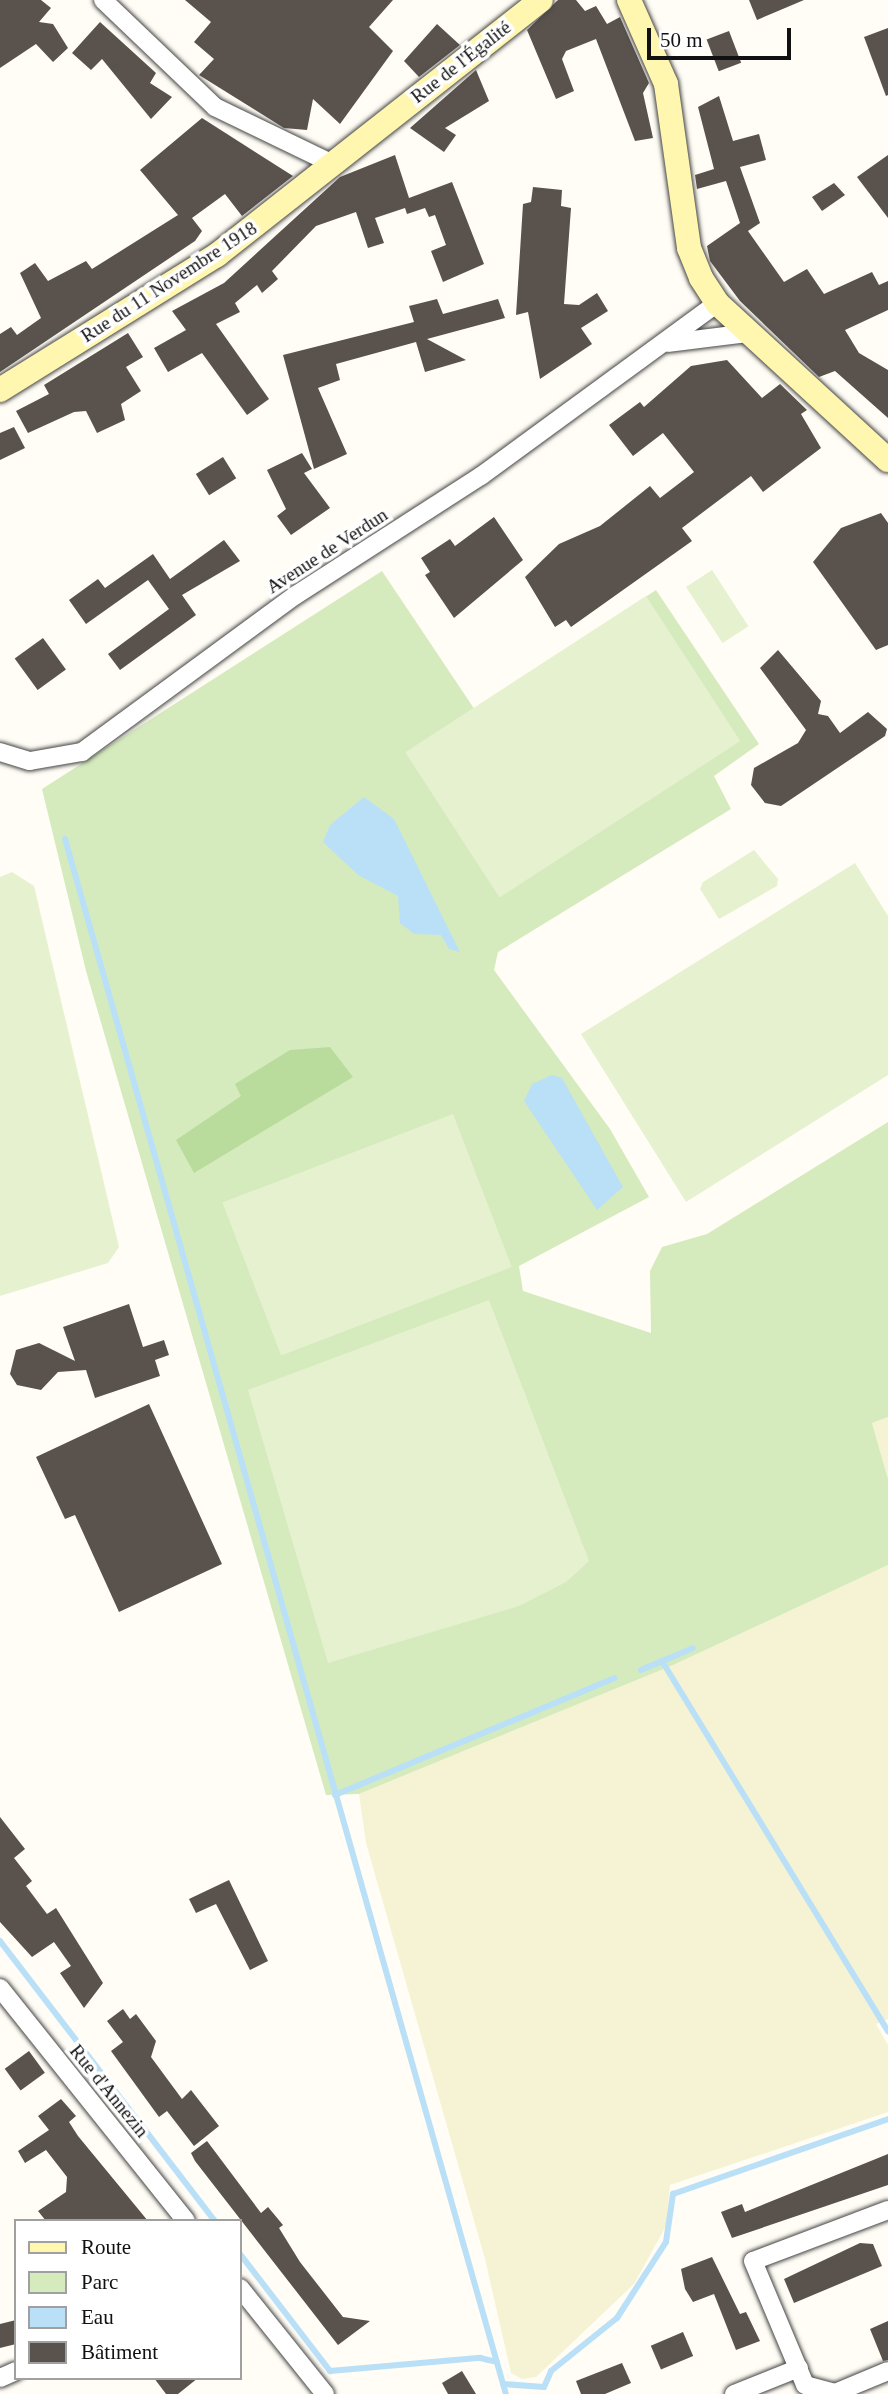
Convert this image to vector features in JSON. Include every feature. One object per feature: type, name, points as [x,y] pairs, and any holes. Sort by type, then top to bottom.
[{"type":"street","points":[[103,0],[215,107],[331,163]]},
{"type":"street","name":"Rue de l'Égalité","points":[[331,163],[541,0]]},
{"type":"street","points":[[629,0],[666,83],[689,248],[723,308],[888,460]]},
{"type":"street","name":"Rue du 11 Novembre 1918","points":[[0,390],[217,256],[331,163]]},
{"type":"street","name":"Avenue de Verdun","points":[[704,336],[723,308]]},
{"type":"street","name":"Avenue de Verdun","points":[[0,752],[30,761],[82,752],[296,595],[481,476],[668,343],[723,308]]},
{"type":"street","name":"Avenue de Verdun","points":[[668,343],[704,336],[748,333]]},
{"type":"street","name":"Rue d'Annezin","points":[[0,1988],[184,2219]]},
{"type":"street","points":[[888,2210],[753,2261],[805,2385],[835,2393],[888,2371]]},
{"type":"street","points":[[242,2290],[325,2394]]},
{"type":"street","points":[[734,2394],[799,2368]]},
{"type":"shaded area","points":[[888,1417],[888,1479],[872,1423]]},
{"type":"shaded area","points":[[888,1565],[888,2019],[876,2024],[888,2045],[888,2112],[670,2185],[666,2226],[634,2284],[536,2377],[522,2379],[511,2373],[485,2259],[366,1843],[359,1794],[671,1666]]},
{"type":"green space","points":[[712,570],[748,626],[722,643],[686,587]]},
{"type":"green space","points":[[382,571],[475,710],[656,590],[759,744],[714,776],[731,809],[498,952],[494,970],[610,1129],[649,1197],[519,1266],[523,1291],[651,1333],[650,1271],[662,1247],[707,1234],[888,1122],[888,1417],[872,1423],[888,1479],[888,1565],[671,1666],[359,1794],[326,1795],[86,971],[42,789]]},
{"type":"green space","points":[[646,596],[740,741],[500,897],[405,752]]},
{"type":"green space","points":[[754,850],[778,879],[777,886],[719,919],[700,889],[703,882]]},
{"type":"green space","points":[[855,863],[888,916],[888,1075],[686,1202],[581,1034]]},
{"type":"green space","points":[[12,872],[34,886],[119,1247],[108,1263],[0,1296],[0,877]]},
{"type":"green space","points":[[330,1047],[353,1077],[194,1173],[176,1140],[241,1096],[235,1084],[290,1050]]},
{"type":"green space","points":[[453,1114],[512,1267],[281,1356],[222,1203]]},
{"type":"green space","points":[[489,1300],[589,1561],[566,1582],[519,1606],[328,1663],[248,1390]]},
{"type":"water","points":[[364,797],[394,819],[460,952],[449,949],[441,935],[414,934],[400,923],[398,896],[358,875],[323,842],[330,825]]},
{"type":"water","points":[[552,1075],[562,1078],[623,1187],[597,1210],[524,1101],[532,1084]]},
{"type":"building","points":[[0,0],[41,0],[51,8],[39,22],[53,24],[68,48],[53,62],[36,44],[0,68]]},
{"type":"building","points":[[185,0],[393,0],[369,27],[393,51],[340,124],[313,99],[307,130],[284,128],[199,75],[214,59],[194,42],[211,22]]},
{"type":"building","points":[[558,0],[576,0],[585,11],[596,6],[607,24],[620,17],[649,83],[643,93],[653,138],[635,141],[596,39],[566,51],[562,59],[574,91],[556,99],[527,30]]},
{"type":"building","points":[[749,0],[804,0],[757,20]]},
{"type":"building","points":[[100,22],[156,73],[150,83],[172,97],[151,119],[102,59],[91,70],[72,53]]},
{"type":"building","points":[[437,24],[460,45],[419,77],[404,61]]},
{"type":"building","points":[[888,28],[888,95],[886,96],[864,37]]},
{"type":"building","points":[[729,31],[741,63],[719,71],[707,40]]},
{"type":"building","points":[[476,70],[489,101],[445,128],[456,135],[444,152],[410,128]]},
{"type":"building","points":[[719,96],[733,141],[759,134],[766,160],[740,167],[760,223],[748,231],[784,282],[807,269],[824,294],[872,272],[879,285],[888,281],[888,310],[845,330],[859,353],[888,370],[888,418],[835,371],[819,377],[740,301],[710,261],[707,246],[740,223],[726,181],[697,189],[695,175],[714,169],[698,107]]},
{"type":"building","points":[[202,118],[293,176],[242,216],[225,194],[192,218],[202,231],[195,241],[0,372],[0,334],[11,327],[17,335],[41,318],[20,273],[35,263],[48,281],[86,261],[92,269],[178,215],[140,170]]},
{"type":"building","points":[[395,155],[409,198],[452,182],[484,264],[443,282],[431,251],[446,245],[435,215],[429,217],[425,208],[407,214],[405,208],[375,218],[384,243],[368,248],[356,212],[316,226],[272,271],[278,279],[262,293],[257,285],[235,303],[240,312],[216,324],[269,399],[247,415],[202,353],[168,372],[154,348],[186,330],[172,311],[224,283],[340,177]]},
{"type":"building","points":[[888,155],[888,218],[857,177]]},
{"type":"building","points":[[834,183],[845,195],[822,211],[812,197]]},
{"type":"building","points":[[533,187],[562,190],[561,206],[571,208],[564,304],[579,305],[597,293],[608,311],[581,328],[592,344],[540,379],[528,312],[516,315],[523,204],[531,202]]},
{"type":"building","points":[[437,299],[443,314],[498,299],[505,318],[427,339],[466,360],[425,372],[416,342],[336,364],[340,380],[318,388],[347,454],[314,469],[283,355],[414,322],[409,306]]},
{"type":"building","points":[[128,333],[143,357],[126,367],[141,391],[121,404],[125,420],[97,433],[86,411],[74,412],[28,433],[16,411],[49,394],[44,385]]},
{"type":"building","points":[[727,360],[762,398],[780,384],[807,410],[801,414],[821,448],[763,492],[751,476],[682,528],[692,541],[571,627],[566,620],[555,627],[525,577],[559,544],[600,526],[650,486],[660,498],[694,472],[663,433],[633,456],[609,425],[640,402],[644,407],[691,366]]},
{"type":"building","points":[[14,427],[25,448],[0,460],[0,433]]},
{"type":"building","points":[[302,453],[312,469],[304,473],[330,508],[291,535],[277,516],[286,509],[267,470]]},
{"type":"building","points":[[223,457],[236,478],[209,495],[196,474]]},
{"type":"building","points":[[881,513],[888,523],[888,645],[876,650],[813,562],[841,528]]},
{"type":"building","points":[[494,517],[523,560],[454,618],[425,575],[430,572],[421,558],[450,539],[455,546]]},
{"type":"building","points":[[224,540],[240,561],[182,595],[196,615],[120,670],[108,654],[169,609],[148,580],[86,624],[69,600],[98,579],[105,588],[153,554],[170,579]]},
{"type":"building","points":[[43,638],[66,670],[38,690],[15,659]]},
{"type":"building","points":[[778,650],[821,701],[818,714],[828,716],[840,733],[868,712],[887,729],[885,736],[781,806],[765,803],[751,785],[754,768],[798,743],[806,730],[760,668]]},
{"type":"building","points":[[129,1304],[143,1347],[164,1340],[169,1355],[155,1360],[160,1376],[95,1398],[86,1370],[58,1372],[41,1390],[17,1385],[10,1374],[16,1350],[39,1343],[75,1361],[63,1327]]},
{"type":"building","points":[[149,1404],[222,1564],[119,1612],[75,1515],[65,1519],[36,1457]]},
{"type":"building","points":[[0,1817],[25,1849],[14,1858],[32,1881],[26,1886],[47,1914],[56,1908],[103,1983],[84,2008],[60,1973],[71,1966],[54,1942],[32,1957],[0,1922]]},
{"type":"building","points":[[229,1880],[268,1961],[250,1970],[216,1904],[196,1913],[189,1899]]},
{"type":"building","points":[[123,2009],[130,2019],[136,2014],[156,2041],[151,2057],[182,2099],[191,2090],[219,2126],[194,2146],[167,2111],[159,2117],[111,2051],[123,2042],[107,2021]]},
{"type":"building","points":[[29,2051],[45,2073],[21,2090],[5,2069]]},
{"type":"building","points":[[61,2099],[76,2116],[69,2122],[78,2136],[146,2219],[44,2219],[38,2211],[66,2192],[67,2177],[46,2150],[25,2163],[18,2151],[49,2130],[38,2116]]},
{"type":"building","points":[[207,2141],[261,2213],[268,2207],[283,2225],[279,2228],[300,2262],[343,2317],[370,2321],[338,2345],[191,2153]]},
{"type":"building","points":[[888,2154],[888,2185],[732,2238],[721,2212],[742,2204],[745,2212]]},
{"type":"building","points":[[860,2243],[873,2244],[882,2266],[794,2303],[784,2279]]},
{"type":"building","points":[[712,2257],[740,2314],[746,2312],[760,2341],[736,2350],[714,2294],[693,2302],[685,2289],[681,2269]]},
{"type":"building","points":[[14,2320],[14,2344],[0,2348],[0,2324]]},
{"type":"building","points":[[888,2321],[888,2360],[883,2361],[870,2329]]},
{"type":"building","points":[[683,2332],[693,2356],[661,2370],[651,2346]]},
{"type":"building","points":[[622,2363],[631,2383],[605,2394],[581,2394],[576,2381]]},
{"type":"building","points":[[462,2371],[476,2394],[448,2394],[442,2383]]},
{"type":"building","points":[[156,2380],[196,2380],[178,2394],[166,2394]]},
{"type":"waterway","points":[[65,839],[506,2394]]},
{"type":"waterway","points":[[641,1670],[693,1648]]},
{"type":"waterway","points":[[662,1661],[888,2031]]},
{"type":"waterway","points":[[335,1795],[615,1678]]},
{"type":"waterway","points":[[0,1941],[213,2219]]},
{"type":"waterway","points":[[503,2384],[544,2387],[551,2371],[617,2318],[666,2242],[673,2194],[888,2119]]},
{"type":"waterway","points":[[242,2257],[330,2371],[480,2358],[497,2362]]}]
